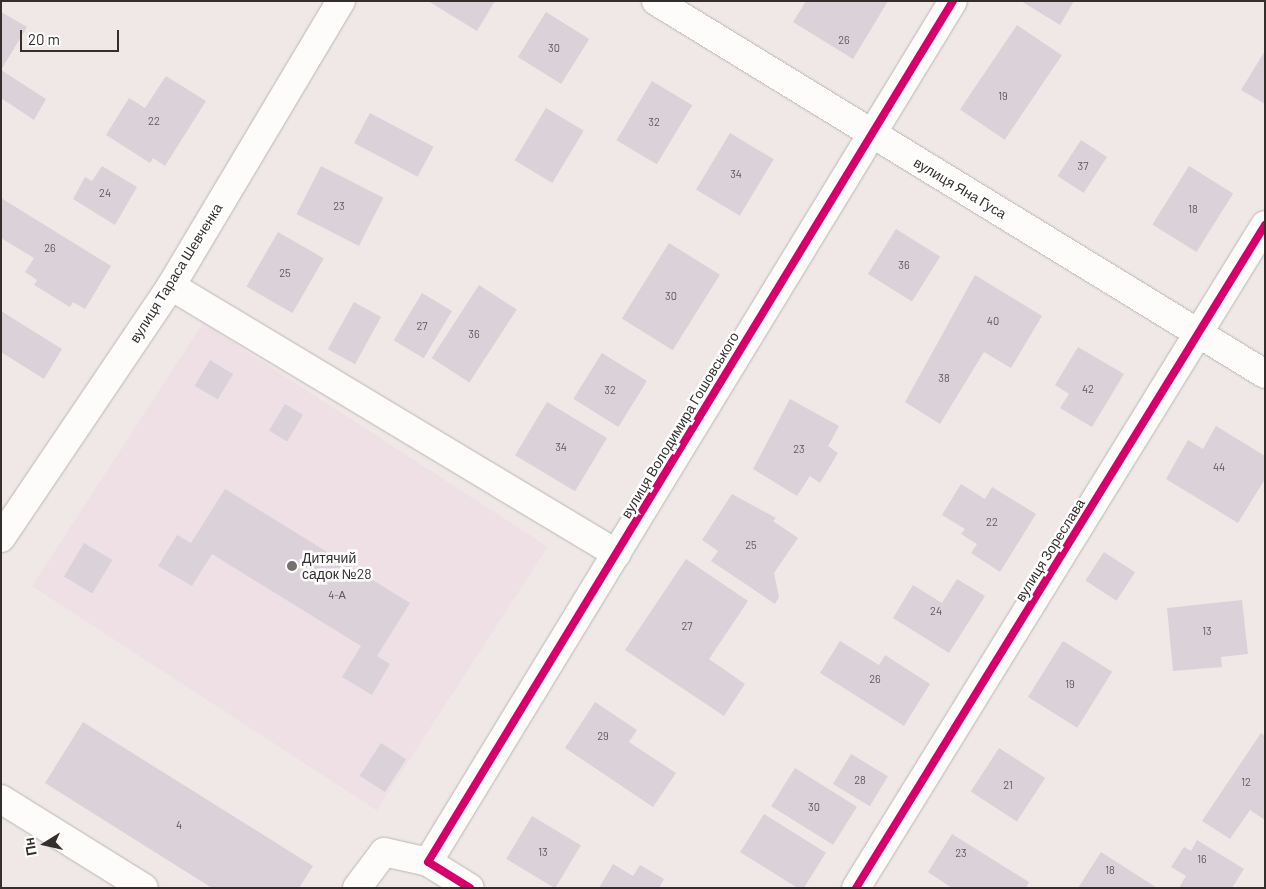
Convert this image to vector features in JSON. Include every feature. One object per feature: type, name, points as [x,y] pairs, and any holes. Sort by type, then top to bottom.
[{"type":"street","name":"вулиця Тараса Шевченка","points":[[1,538],[171,286],[341,1]]},
{"type":"street","name":"вулиця Яна Гуса","points":[[656,1],[1265,374]]},
{"type":"street","name":"вулиця Володимира Гошовського","points":[[428,862],[617,554],[870,133],[953,1]]},
{"type":"street","name":"вулиця Зореслава","points":[[856,888],[1265,225]]},
{"type":"street","points":[[171,286],[617,554]]},
{"type":"street","points":[[1,799],[144,888]]},
{"type":"street","points":[[357,888],[384,852],[428,862],[470,888]]},
{"type":"shaded area","name":"Дитячий садок №28","points":[[203,323],[548,547],[377,810],[32,586]]},
{"type":"building","points":[[428,1],[495,1],[477,31]]},
{"type":"building","points":[[806,1],[888,1],[853,59],[793,22]]},
{"type":"building","points":[[1021,1],[1074,1],[1060,25]]},
{"type":"building","points":[[1,12],[27,27],[1,70]]},
{"type":"building","points":[[546,12],[589,39],[561,84],[518,57]]},
{"type":"building","points":[[1017,25],[1062,55],[1005,140],[960,110]]},
{"type":"building","points":[[1265,51],[1265,104],[1241,90]]},
{"type":"building","points":[[1,70],[46,99],[34,120],[1,98]]},
{"type":"building","points":[[166,76],[206,101],[165,166],[153,158],[150,163],[106,135],[129,98],[145,108]]},
{"type":"building","points":[[652,81],[692,105],[657,164],[616,140]]},
{"type":"building","points":[[546,108],[584,131],[552,183],[515,160]]},
{"type":"building","points":[[370,113],[434,147],[418,177],[354,143]]},
{"type":"building","points":[[730,133],[774,159],[740,216],[696,190]]},
{"type":"building","points":[[1081,140],[1107,157],[1084,193],[1058,176]]},
{"type":"building","points":[[102,166],[137,187],[115,225],[73,199],[85,177],[92,181]]},
{"type":"building","points":[[321,166],[383,198],[359,246],[296,214]]},
{"type":"building","points":[[1189,166],[1233,194],[1197,252],[1152,225]]},
{"type":"building","points":[[1,198],[111,266],[85,309],[73,302],[70,307],[34,285],[37,280],[25,272],[34,258],[1,238]]},
{"type":"building","points":[[896,229],[940,257],[912,302],[868,274]]},
{"type":"building","points":[[278,232],[324,258],[292,313],[247,287]]},
{"type":"building","points":[[669,243],[720,275],[673,350],[622,318]]},
{"type":"building","points":[[975,275],[1042,316],[1011,368],[984,352],[940,424],[905,402]]},
{"type":"building","points":[[479,285],[517,310],[469,382],[432,358]]},
{"type":"building","points":[[422,293],[452,311],[424,358],[394,340]]},
{"type":"building","points":[[354,302],[381,317],[355,364],[328,349]]},
{"type":"building","points":[[1,311],[62,349],[44,379],[1,352]]},
{"type":"building","points":[[1078,347],[1124,374],[1092,427],[1060,408],[1069,394],[1055,385]]},
{"type":"building","points":[[602,353],[647,381],[618,427],[573,399]]},
{"type":"building","points":[[210,360],[233,374],[218,400],[195,386]]},
{"type":"building","points":[[790,399],[839,426],[828,446],[838,453],[820,483],[810,476],[797,496],[753,469]]},
{"type":"building","points":[[547,402],[607,438],[575,491],[515,455]]},
{"type":"building","points":[[285,404],[303,415],[287,441],[269,431]]},
{"type":"building","points":[[1216,426],[1265,456],[1265,479],[1238,523],[1166,479],[1188,440],[1203,449]]},
{"type":"building","points":[[961,484],[985,499],[992,487],[1036,514],[1000,572],[971,553],[977,544],[961,534],[965,529],[942,515]]},
{"type":"building","points":[[225,489],[410,603],[377,656],[390,664],[372,695],[342,677],[361,646],[212,554],[192,586],[158,566],[177,535],[191,543]]},
{"type":"building","points":[[732,494],[776,518],[773,521],[798,538],[774,573],[779,597],[775,604],[711,561],[718,551],[702,540]]},
{"type":"building","points":[[84,543],[112,560],[92,593],[64,576]]},
{"type":"building","points":[[1104,552],[1135,572],[1117,601],[1085,581]]},
{"type":"building","points":[[686,559],[748,601],[709,659],[745,684],[724,716],[625,650]]},
{"type":"building","points":[[957,579],[985,596],[949,653],[893,618],[913,585],[942,603]]},
{"type":"building","points":[[1242,600],[1248,654],[1221,657],[1222,667],[1173,671],[1167,608]]},
{"type":"building","points":[[840,641],[879,665],[885,655],[930,684],[904,726],[820,673]]},
{"type":"building","points":[[1063,641],[1112,672],[1077,728],[1028,697]]},
{"type":"building","points":[[595,702],[637,730],[629,742],[676,773],[653,807],[565,748]]},
{"type":"building","points":[[83,722],[313,866],[299,888],[212,888],[45,783]]},
{"type":"building","points":[[1261,733],[1265,736],[1265,820],[1250,810],[1230,839],[1202,821]]},
{"type":"building","points":[[381,743],[406,759],[385,792],[360,776]]},
{"type":"building","points":[[999,748],[1045,778],[1017,822],[971,792]]},
{"type":"building","points":[[851,754],[888,776],[870,806],[833,784]]},
{"type":"building","points":[[795,768],[857,807],[833,845],[771,806]]},
{"type":"building","points":[[764,814],[826,853],[804,888],[798,888],[740,852]]},
{"type":"building","points":[[532,816],[581,845],[555,888],[506,859]]},
{"type":"building","points":[[952,834],[1029,882],[1026,888],[952,888],[928,872]]},
{"type":"building","points":[[1197,840],[1244,869],[1232,888],[1179,888],[1186,876],[1171,867],[1184,847],[1191,851]]},
{"type":"building","points":[[1101,852],[1157,888],[1078,888]]},
{"type":"building","points":[[613,864],[633,876],[640,865],[664,879],[659,888],[599,888]]},
{"type":"cycle path","points":[[470,888],[428,862],[953,1]]},
{"type":"cycle path","points":[[856,888],[1265,225]]},
{"type":"place","name":"Дитячий садок №28","points":[[292,566]]}]
